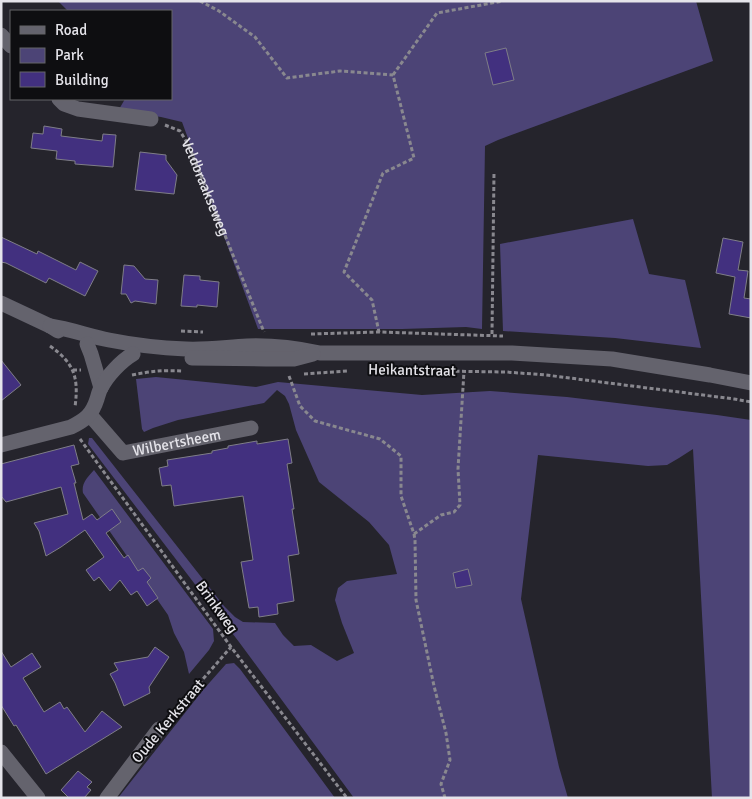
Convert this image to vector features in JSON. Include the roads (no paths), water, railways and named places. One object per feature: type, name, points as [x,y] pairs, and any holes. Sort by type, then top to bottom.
[{"type":"street","points":[[1,35],[10,45]]},
{"type":"street","points":[[61,100],[64,104],[78,110],[151,119]]},
{"type":"street","name":"Heikantstraat","points":[[1,303],[50,326],[68,338],[132,354],[266,360],[294,359],[320,353]]},
{"type":"street","name":"Heikantstraat","points":[[50,326],[67,328],[112,341],[188,349],[265,346],[291,347],[320,353],[512,353],[612,359],[751,383]]},
{"type":"street","points":[[1,445],[71,426],[81,422],[90,415],[101,388],[103,374],[87,344]]},
{"type":"street","points":[[103,374],[132,354]]},
{"type":"street","name":"Wilbertsheem","points":[[90,415],[124,453],[251,428]]},
{"type":"street","name":"Oude Kerkstraat","points":[[107,798],[160,729]]},
{"type":"street","points":[[1,752],[38,798]]}]
